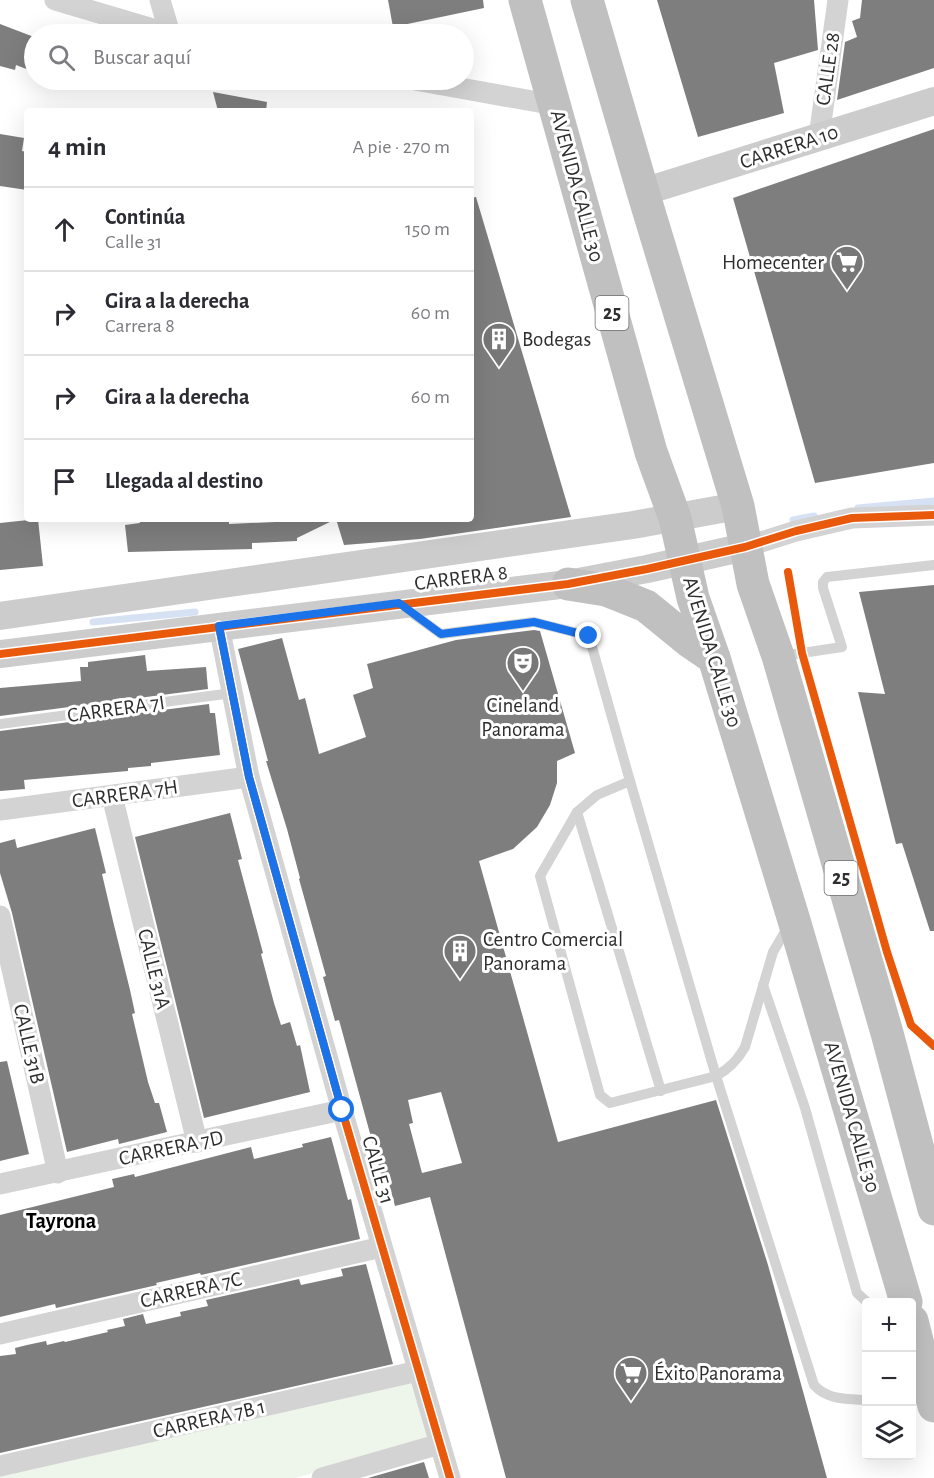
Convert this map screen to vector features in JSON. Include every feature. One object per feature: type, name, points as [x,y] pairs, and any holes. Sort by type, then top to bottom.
[{"type":"highway","name":"AVENIDA CALLE 30","points":[[525,0],[648,441],[675,518],[693,598],[714,658],[793,917],[905,1298]]},
{"type":"highway","name":"25","points":[[587,0],[738,506],[753,584],[778,656],[929,1177],[934,1209]]},
{"type":"highway","points":[[568,584],[606,590],[646,606],[714,658]]},
{"type":"highway","name":"AVENIDA CALLE 30","points":[[916,1342],[930,1405]]},
{"type":"street","points":[[55,0],[136,24]]},
{"type":"street","points":[[160,0],[167,24]]},
{"type":"street","name":"CALLE 28","points":[[819,137],[838,0]]},
{"type":"street","points":[[471,90],[555,105]]},
{"type":"street","name":"CARRERA 10","points":[[643,192],[934,100]]},
{"type":"street","name":"CARRERA 8","points":[[0,616],[675,518],[738,506]]},
{"type":"street","points":[[745,547],[796,531],[852,518],[934,515]]},
{"type":"street","name":"CARRERA 8","points":[[0,654],[399,603],[568,584],[745,547]]},
{"type":"street","name":"CALLE 31","points":[[219,626],[249,777],[342,1110],[450,1478]]},
{"type":"street","name":"CARRERA 7H","points":[[0,810],[249,777]]},
{"type":"street","name":"CALLE 31A","points":[[112,796],[197,1142]]},
{"type":"street","name":"CALLE 31B","points":[[0,916],[58,1173]]},
{"type":"street","name":"CARRERA 7D","points":[[0,1184],[342,1110]]},
{"type":"street","name":"CARRERA 7C","points":[[0,1334],[382,1247]]},
{"type":"street","name":"CARRERA 7B 1","points":[[0,1466],[418,1371]]},
{"type":"street","points":[[322,1478],[440,1444]]},
{"type":"lane","points":[[778,656],[842,647],[824,588],[827,577],[934,565]]},
{"type":"lane","points":[[399,603],[441,634],[534,622],[589,636],[716,1076],[814,1385],[820,1392],[827,1395],[862,1399]]},
{"type":"lane","name":"CARRERA 7I","points":[[0,724],[232,693]]},
{"type":"lane","points":[[630,781],[597,795],[577,812],[541,872],[540,882],[600,1095],[610,1102],[716,1076],[728,1069],[745,1047],[773,952],[793,917]]},
{"type":"lane","points":[[577,812],[661,1091]]},
{"type":"lane","points":[[763,985],[805,1108],[857,1293],[863,1298]]},
{"type":"shaded area","points":[[410,1382],[431,1440],[295,1478],[0,1478],[0,1473]]},
{"type":"building","points":[[388,0],[483,0],[484,8],[407,24],[392,24]]},
{"type":"building","points":[[657,0],[814,0],[818,50],[774,63],[784,113],[698,137]]},
{"type":"building","points":[[862,0],[934,0],[934,68],[837,100],[845,42],[857,37],[852,21],[860,18]]},
{"type":"building","points":[[0,24],[24,33],[24,68],[16,65],[15,70],[0,66]]},
{"type":"building","points":[[213,92],[267,102],[266,108],[217,108]]},
{"type":"building","name":"Homecenter","points":[[934,129],[934,463],[815,483],[733,198]]},
{"type":"building","points":[[0,134],[24,138],[22,151],[24,151],[24,190],[0,186]]},
{"type":"building","name":"Bodegas","points":[[474,197],[476,197],[571,517],[420,539],[344,545],[337,522],[474,522]]},
{"type":"building","points":[[24,520],[38,522],[43,566],[0,570],[0,523]]},
{"type":"building","points":[[330,522],[297,538],[297,541],[252,543],[252,549],[128,552],[125,525]]},
{"type":"building","points":[[934,585],[934,931],[930,931],[902,843],[896,844],[858,692],[885,694],[859,592]]},
{"type":"building","name":"Centro Comercial Panorama","points":[[540,631],[575,753],[557,761],[557,783],[550,805],[537,827],[513,849],[479,861],[558,1142],[716,1100],[768,1265],[827,1478],[506,1478],[430,1197],[395,1206],[388,1180],[383,1181],[339,1020],[335,1021],[323,977],[326,976],[287,829],[266,761],[268,761],[238,649],[282,638],[299,700],[305,698],[319,754],[366,737],[353,695],[373,688],[367,664],[456,640]],"holes":[[[441,1092],[462,1163],[422,1173],[409,1124],[413,1123],[408,1100]]]},
{"type":"building","points":[[145,655],[147,671],[206,667],[208,689],[0,716],[0,688],[81,681],[80,667],[88,667],[88,662]]},
{"type":"building","points":[[209,704],[210,713],[215,713],[220,755],[151,763],[151,766],[128,768],[128,771],[24,780],[25,789],[0,791],[0,731]]},
{"type":"building","points":[[230,813],[242,859],[238,860],[274,1003],[281,1025],[290,1022],[297,1046],[300,1045],[310,1092],[204,1118],[135,837]]},
{"type":"building","points":[[95,828],[106,873],[102,874],[130,990],[135,1013],[132,1014],[148,1082],[155,1103],[159,1103],[167,1132],[119,1144],[118,1139],[67,1152],[12,913],[0,873],[0,843],[15,839],[17,848]]},
{"type":"building","points":[[7,1061],[29,1154],[0,1161],[0,1062]]},
{"type":"building","points":[[331,1137],[348,1200],[351,1199],[360,1239],[201,1275],[200,1273],[56,1308],[55,1304],[0,1317],[0,1215],[114,1187],[112,1179],[134,1174],[135,1177],[251,1147],[254,1159],[303,1147],[302,1144]]},
{"type":"building","points":[[366,1264],[393,1364],[0,1453],[0,1356],[16,1354],[15,1348],[46,1341],[47,1345],[65,1342],[108,1332],[107,1330],[125,1326],[123,1319],[143,1314],[146,1324],[181,1316],[180,1312],[208,1306],[206,1300],[299,1279],[301,1285],[343,1276],[341,1269]]},
{"type":"building","points":[[424,1462],[429,1478],[368,1478]]},
{"type":"waterway","points":[[858,508],[934,501]]},
{"type":"waterway","points":[[793,520],[814,516]]},
{"type":"waterway","points":[[93,622],[195,612]]},
{"type":"cycle path","points":[[0,654],[568,584],[745,547],[796,531],[852,518],[934,515]]},
{"type":"cycle path","points":[[788,572],[802,653],[887,952],[911,1025],[934,1046]]},
{"type":"cycle path","points":[[219,626],[249,777],[342,1110],[450,1478]]},
{"type":"place","name":"Homecenter","points":[[847,291]]},
{"type":"place","name":"Bodegas","points":[[499,368]]},
{"type":"place","name":"Cineland Panorama","points":[[523,692]]},
{"type":"place","name":"Centro Comercial Panorama","points":[[460,980]]},
{"type":"place","name":"Éxito Panorama","points":[[631,1402]]},
{"type":"district","name":"Tayrona","points":[[61,1221]]},
{"type":"route","points":[[342,1110],[249,777],[219,626],[399,603],[441,634],[534,622],[589,636]]}]
